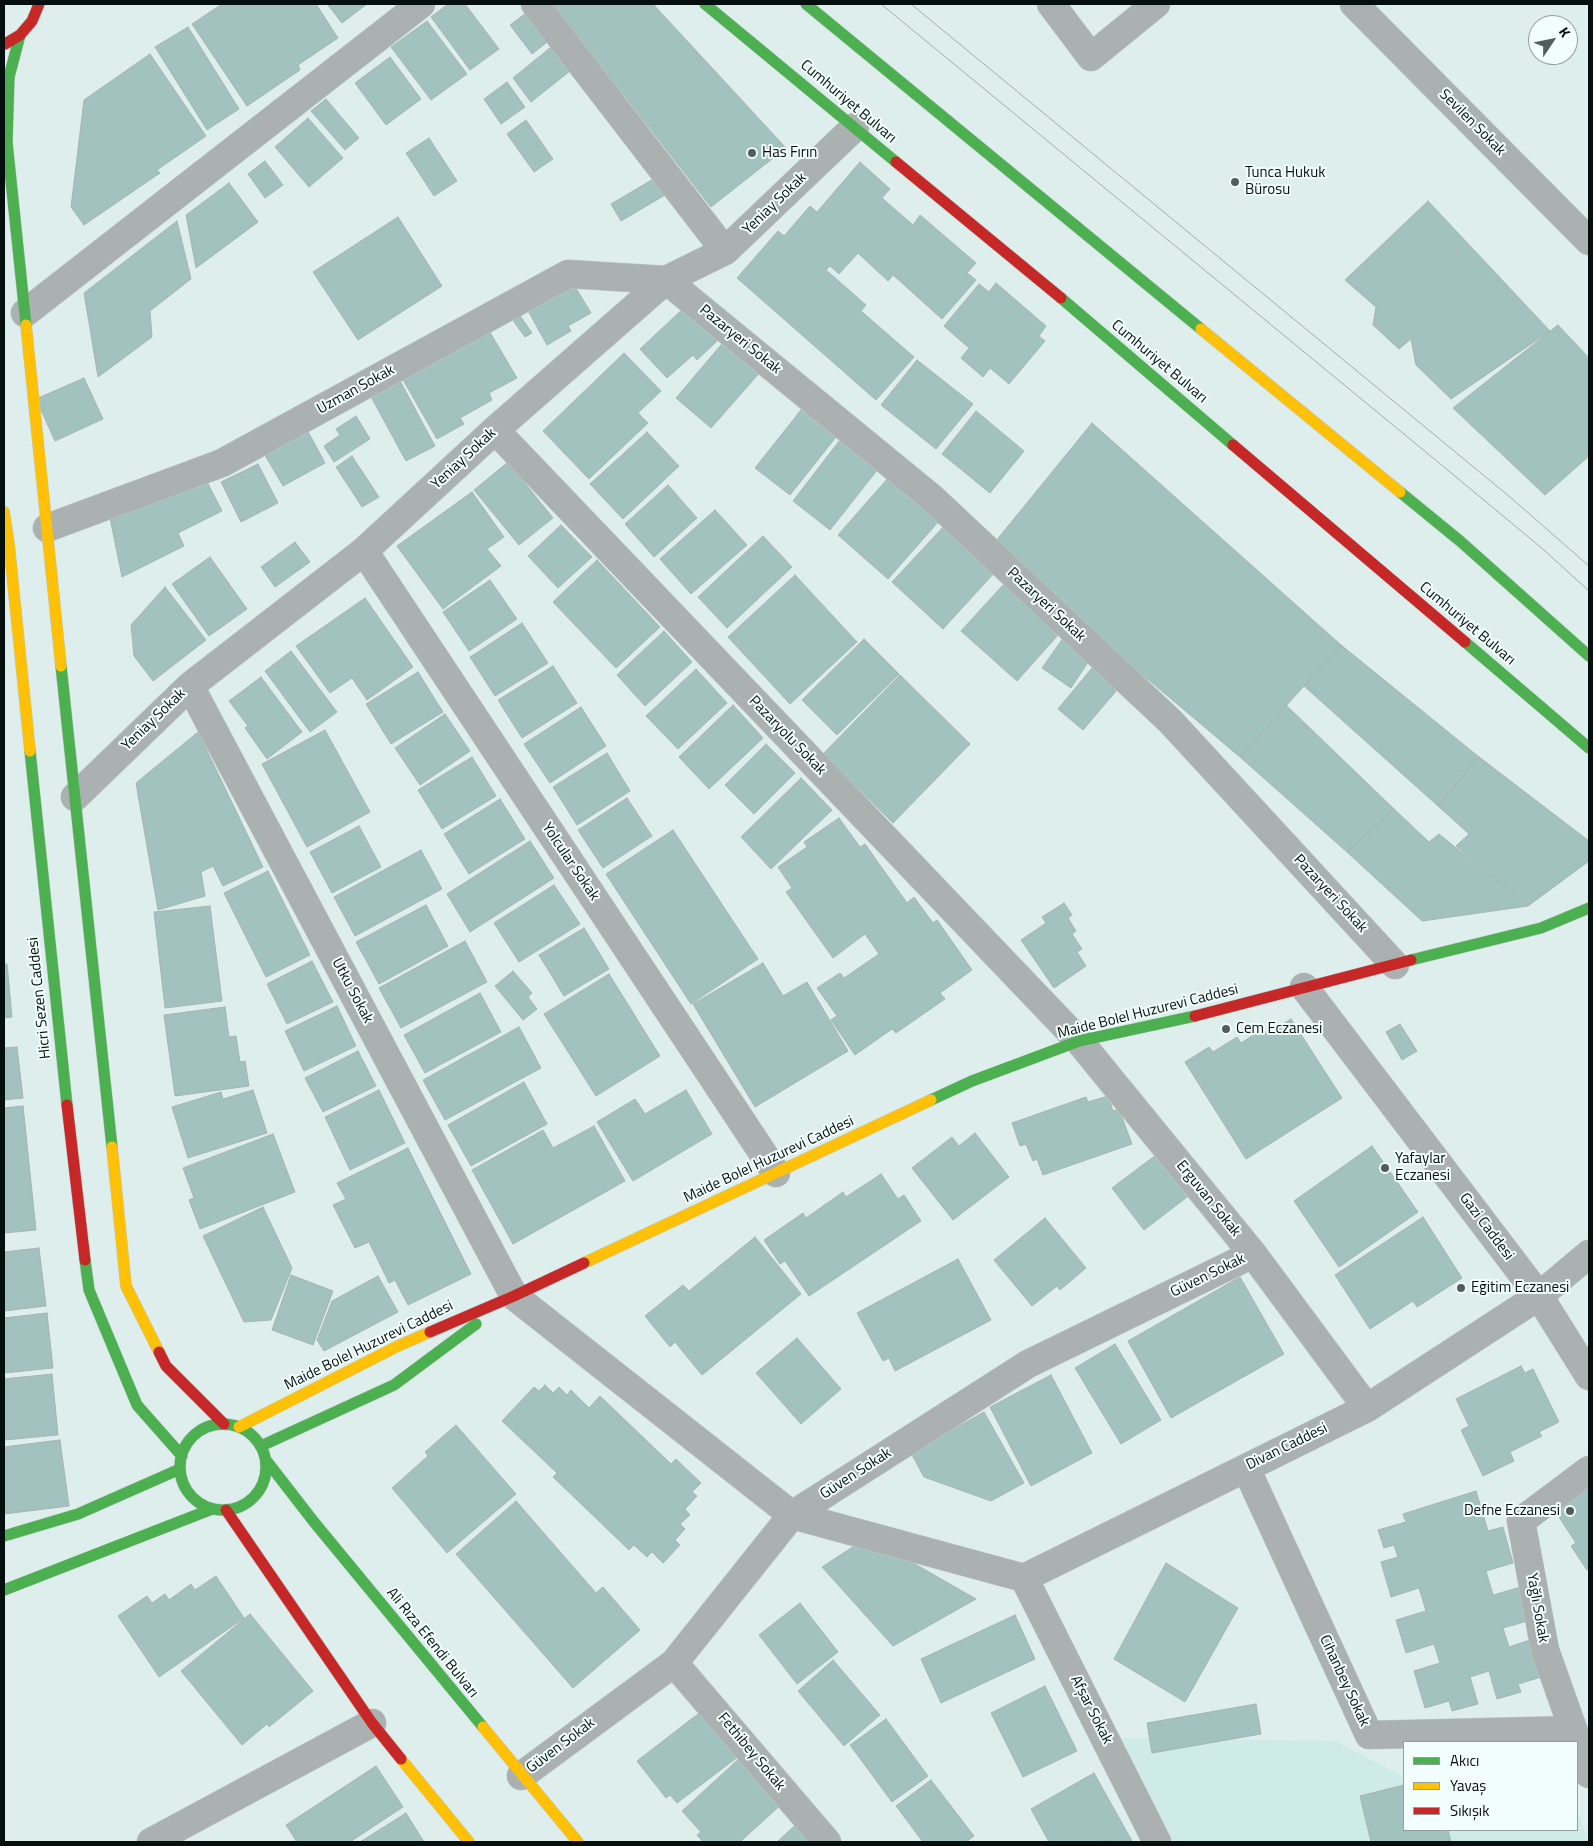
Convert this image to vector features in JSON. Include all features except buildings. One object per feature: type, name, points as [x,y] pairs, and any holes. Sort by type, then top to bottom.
[{"type":"main road","points":[[4,44],[20,35],[32,21],[39,4]]},
{"type":"main road","name":"Cumhuriyet Bulvarı","points":[[705,4],[1104,334],[1589,748]]},
{"type":"main road","points":[[806,4],[1460,541],[1589,656]]},
{"type":"main road","points":[[20,35],[9,77],[7,142],[126,1286],[166,1366],[224,1424]]},
{"type":"main road","name":"Hicri Sezen Caddesi","points":[[4,512],[9,544],[58,1030],[89,1290],[137,1405],[182,1456]]},
{"type":"main road","name":"Maide Bolel Huzurevi Caddesi","points":[[239,1427],[398,1346],[514,1296],[972,1081],[1079,1041],[1214,1012],[1304,987],[1541,928],[1589,908]]},
{"type":"main road","name":"Maide Bolel Huzurevi Caddesi","points":[[261,1446],[394,1385],[514,1296]]},
{"type":"main road","points":[[224,1424],[239,1427],[252,1435],[261,1446],[266,1460],[266,1476],[261,1490],[251,1501],[239,1508],[226,1510],[212,1509],[200,1503],[190,1494],[183,1482],[180,1469],[182,1456],[187,1444],[196,1433],[209,1426],[224,1424]]},
{"type":"main road","name":"Ali Rıza Efendi Bulvarı","points":[[266,1460],[314,1522],[521,1776],[578,1842]]},
{"type":"main road","points":[[4,1536],[78,1514],[180,1469]]},
{"type":"main road","points":[[4,1590],[212,1509]]},
{"type":"main road","points":[[226,1510],[372,1723],[469,1842]]},
{"type":"street","points":[[24,313],[421,4]]},
{"type":"street","points":[[535,4],[725,251]]},
{"type":"street","points":[[1050,4],[1090,57],[1156,4]]},
{"type":"street","name":"Sevilen Sokak","points":[[1354,4],[1589,241]]},
{"type":"street","name":"Yeniay Sokak","points":[[75,797],[190,686],[364,552],[495,430],[666,280],[725,251],[854,127]]},
{"type":"street","name":"Uzman Sokak","points":[[46,528],[222,463],[568,274],[666,280]]},
{"type":"street","name":"Pazaryeri Sokak","points":[[666,280],[932,498],[1170,720],[1395,964]]},
{"type":"street","name":"Pazaryolu Sokak","points":[[495,430],[1079,1041]]},
{"type":"street","name":"Yolcular Sokak","points":[[364,552],[776,1173]]},
{"type":"street","name":"Utku Sokak","points":[[190,686],[514,1296]]},
{"type":"street","name":"Gazi Caddesi","points":[[1304,987],[1539,1296],[1589,1376]]},
{"type":"street","name":"Erguvan Sokak","points":[[1079,1041],[1252,1254],[1367,1408]]},
{"type":"street","name":"Güven Sokak","points":[[521,1776],[674,1662],[792,1515],[1028,1364],[1252,1254]]},
{"type":"street","name":"Divan Caddesi","points":[[1024,1578],[1367,1408],[1539,1296],[1589,1254]]},
{"type":"street","points":[[514,1296],[792,1515],[1024,1578]]},
{"type":"street","name":"Cihanbey Sokak","points":[[1246,1468],[1369,1735],[1573,1730]]},
{"type":"street","name":"Yağlı Sokak","points":[[1577,1741],[1545,1650],[1521,1521],[1589,1470]]},
{"type":"street","name":"Afşar Sokak","points":[[1024,1578],[1157,1842]]},
{"type":"street","name":"Fethibey Sokak","points":[[674,1662],[827,1842]]},
{"type":"street","points":[[151,1842],[372,1723]]},
{"type":"street","name":"Yağlı Sokak","points":[[1578,1744],[1589,1774]]},
{"type":"shaded area","points":[[1120,1738],[1336,1741],[1403,1776],[1403,1831],[1578,1831],[1578,1813],[1589,1842],[1172,1842]]},
{"type":"tram line","points":[[881,4],[1444,467],[1544,550],[1589,591]]},
{"type":"tram line","points":[[911,4],[1510,497],[1589,566]]},
{"type":"traffic: fast","points":[[705,4],[896,162]]},
{"type":"traffic: fast","points":[[806,4],[1201,329]]},
{"type":"traffic: fast","points":[[20,35],[9,77],[7,142],[26,325]]},
{"type":"traffic: fast","points":[[1061,298],[1233,445]]},
{"type":"traffic: fast","points":[[1400,492],[1460,541],[1589,656]]},
{"type":"traffic: fast","points":[[1465,642],[1589,748]]},
{"type":"traffic: fast","points":[[61,666],[112,1147]]},
{"type":"traffic: fast","points":[[30,751],[67,1105]]},
{"type":"traffic: fast","points":[[1411,960],[1541,928],[1589,908]]},
{"type":"traffic: fast","points":[[931,1100],[972,1081],[1079,1041],[1195,1016]]},
{"type":"traffic: fast","points":[[85,1260],[89,1290],[137,1405],[182,1456]]},
{"type":"traffic: fast","points":[[261,1446],[394,1385],[476,1324]]},
{"type":"traffic: fast","points":[[223,1424],[239,1427],[247,1431],[259,1443],[263,1451],[266,1467],[263,1483],[259,1491],[247,1503],[239,1507],[223,1510],[207,1507],[199,1503],[187,1491],[183,1483],[180,1467],[183,1451],[187,1443],[199,1431],[207,1427],[223,1424]]},
{"type":"traffic: fast","points":[[266,1460],[314,1522],[483,1727]]},
{"type":"traffic: fast","points":[[4,1536],[78,1514],[180,1469]]},
{"type":"traffic: fast","points":[[4,1590],[212,1509]]},
{"type":"traffic: slow","points":[[26,325],[61,666]]},
{"type":"traffic: slow","points":[[1201,329],[1400,492]]},
{"type":"traffic: slow","points":[[4,512],[9,544],[30,751]]},
{"type":"traffic: slow","points":[[584,1263],[931,1100]]},
{"type":"traffic: slow","points":[[112,1147],[126,1286],[159,1352]]},
{"type":"traffic: slow","points":[[239,1427],[398,1346],[430,1332]]},
{"type":"traffic: slow","points":[[483,1727],[578,1842]]},
{"type":"traffic: slow","points":[[401,1759],[469,1842]]},
{"type":"traffic: jam","points":[[5,44],[20,35],[32,21],[39,4]]},
{"type":"traffic: jam","points":[[896,162],[1061,298]]},
{"type":"traffic: jam","points":[[1233,445],[1465,642]]},
{"type":"traffic: jam","points":[[1195,1016],[1411,960]]},
{"type":"traffic: jam","points":[[67,1105],[85,1260]]},
{"type":"traffic: jam","points":[[430,1332],[584,1263]]},
{"type":"traffic: jam","points":[[159,1352],[166,1366],[224,1424]]},
{"type":"traffic: jam","points":[[226,1510],[372,1723],[401,1759]]},
{"type":"place","name":"Has Fırın","points":[[752,153]]},
{"type":"place","name":"Tunca Hukuk Bürosu","points":[[1235,182]]},
{"type":"place","name":"Cem Eczanesi","points":[[1226,1029]]},
{"type":"place","name":"Yafaylar Eczanesi","points":[[1385,1168]]},
{"type":"place","name":"Eğitim Eczanesi","points":[[1461,1288]]},
{"type":"place","name":"Defne Eczanesi","points":[[1570,1511]]}]
